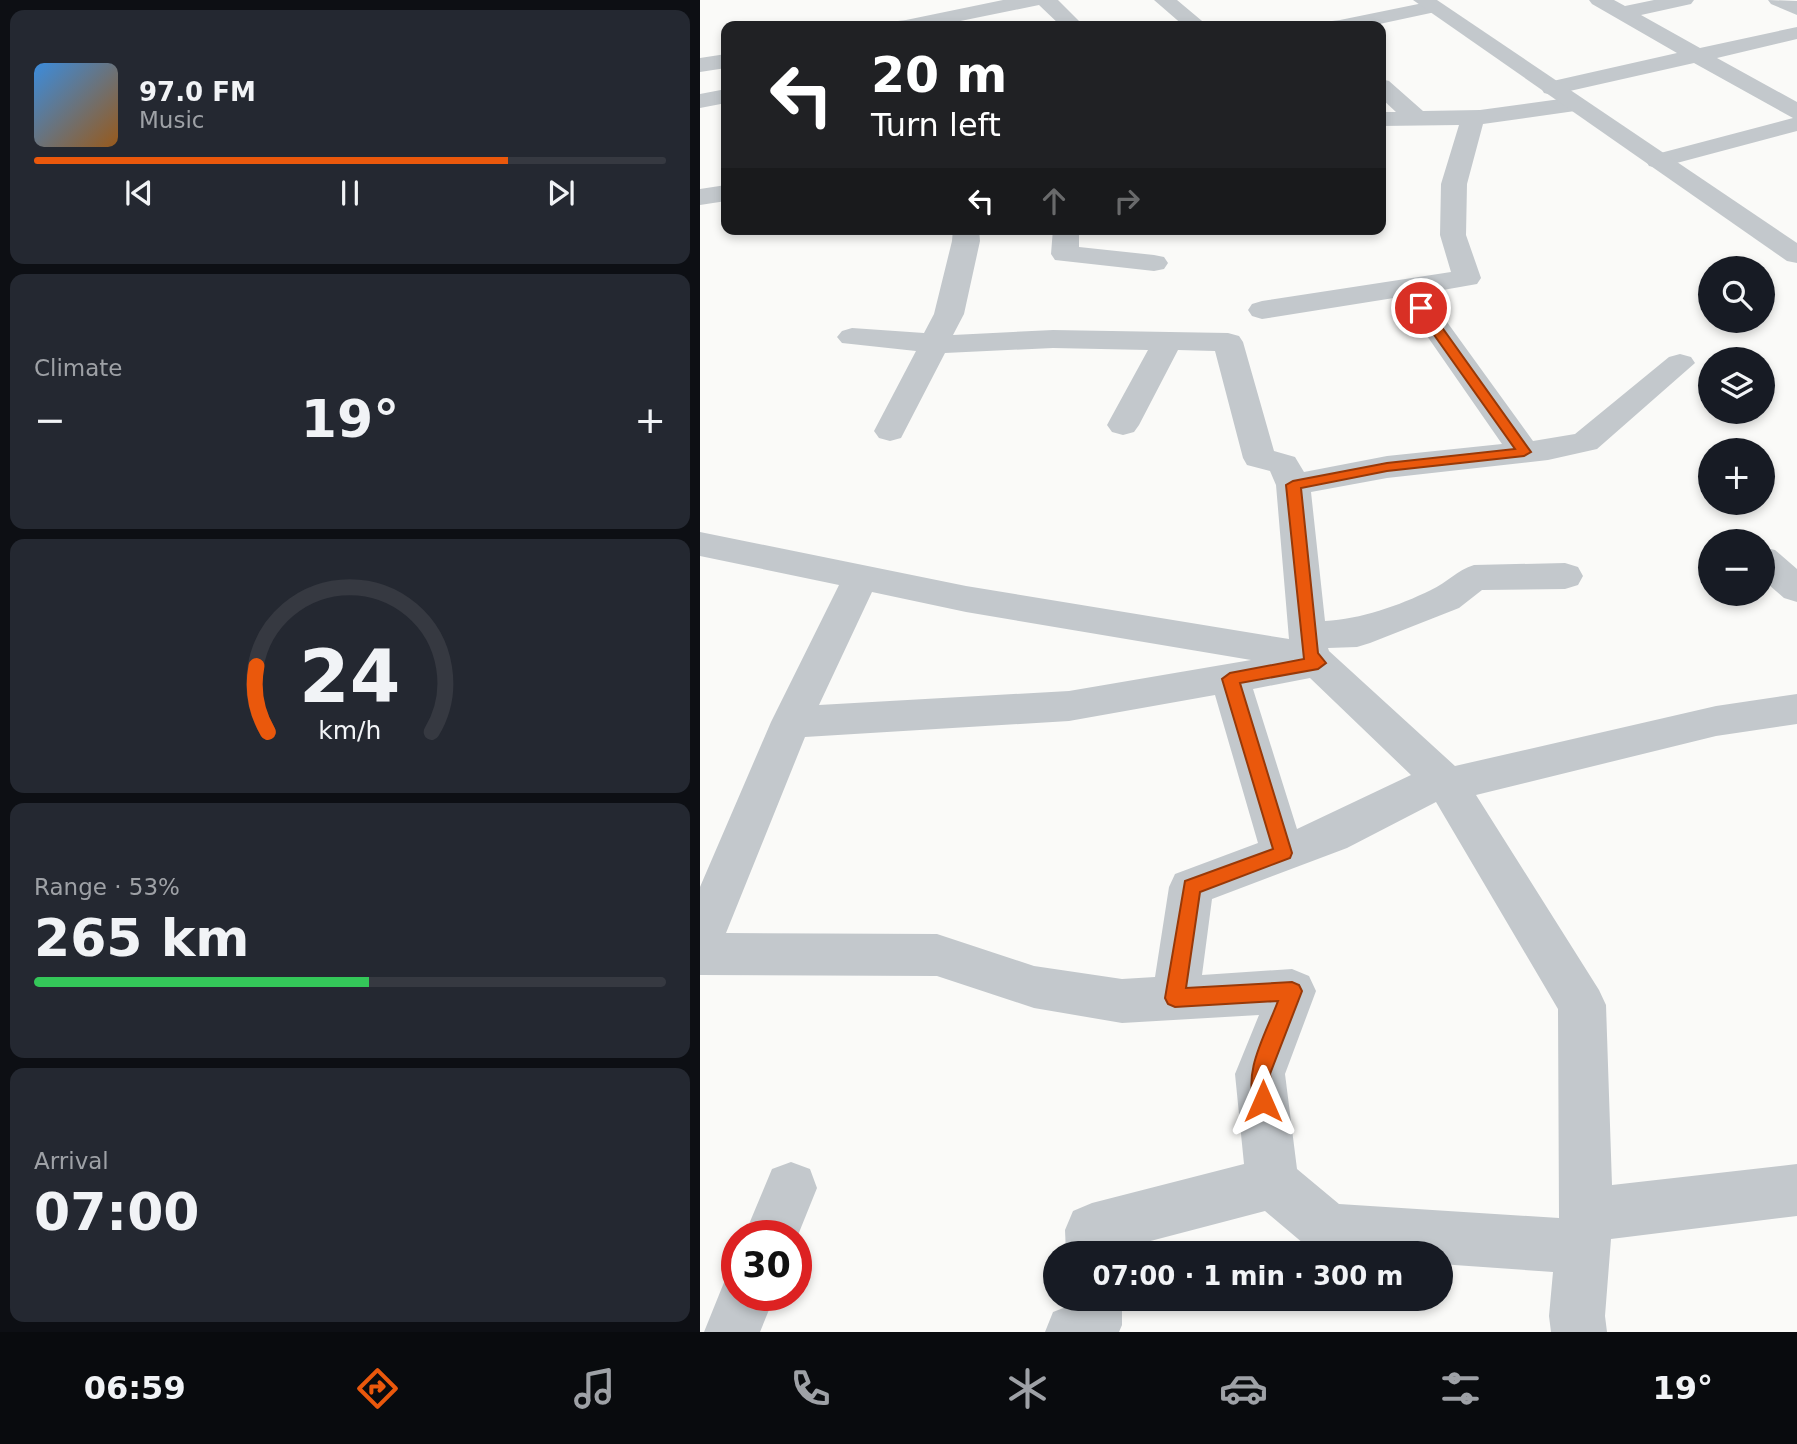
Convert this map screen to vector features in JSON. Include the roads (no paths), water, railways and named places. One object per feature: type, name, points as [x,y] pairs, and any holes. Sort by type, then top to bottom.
[{"type":"street","points":[[931,21],[1034,0]]},
{"type":"street","points":[[1046,0],[1068,21]]},
{"type":"street","points":[[1164,0],[1191,21]]},
{"type":"street","points":[[1599,0],[1797,113]]},
{"type":"street","points":[[1622,13],[1684,0]]},
{"type":"street","points":[[1779,0],[1797,9]]},
{"type":"street","points":[[1359,21],[1428,3],[1658,161],[1792,247]]},
{"type":"street","points":[[1552,88],[1797,33]]},
{"type":"street","points":[[700,65],[721,62]]},
{"type":"street","points":[[1386,90],[1415,116]]},
{"type":"street","points":[[700,101],[721,97]]},
{"type":"street","points":[[1386,118],[1473,117],[1575,104]]},
{"type":"street","points":[[1262,310],[1467,278],[1453,235],[1454,184],[1473,117]]},
{"type":"street","points":[[1658,161],[1797,124]]},
{"type":"street","points":[[700,197],[721,194]]},
{"type":"street","points":[[890,431],[949,314],[966,235]]},
{"type":"street","points":[[1066,235],[1065,254],[1154,263]]},
{"type":"street","points":[[1407,287],[1524,452]]},
{"type":"street","points":[[852,337],[936,344],[1054,339],[1228,342],[1259,458],[1283,464],[1293,485],[1312,651]]},
{"type":"street","points":[[1123,425],[1168,341]]},
{"type":"street","points":[[1293,485],[1387,467],[1524,452],[1586,442],[1680,363]]},
{"type":"street","points":[[700,544],[966,599],[1312,651],[1445,782],[1582,1005],[1584,1231],[1577,1316],[1579,1332]]},
{"type":"street","points":[[1775,570],[1797,589]]},
{"type":"street","points":[[791,722],[1069,706],[1230,679],[1312,651],[1446,598],[1474,578],[1565,576]]},
{"type":"street","points":[[700,940],[791,722],[861,577]]},
{"type":"street","points":[[1230,679],[1283,853]]},
{"type":"street","points":[[1175,998],[1191,887],[1332,835],[1445,782],[1716,722],[1797,709]]},
{"type":"street","points":[[700,954],[937,955],[1034,986],[1122,1000],[1292,991],[1260,1074],[1272,1183],[1329,1230],[1584,1231],[1797,1190]]},
{"type":"street","points":[[1092,1241],[1092,1230],[1272,1183]]},
{"type":"street","points":[[778,1220],[791,1188]]},
{"type":"street","points":[[732,1332],[741,1311]]},
{"type":"street","points":[[1073,1332],[1094,1325],[1094,1311]]}]
